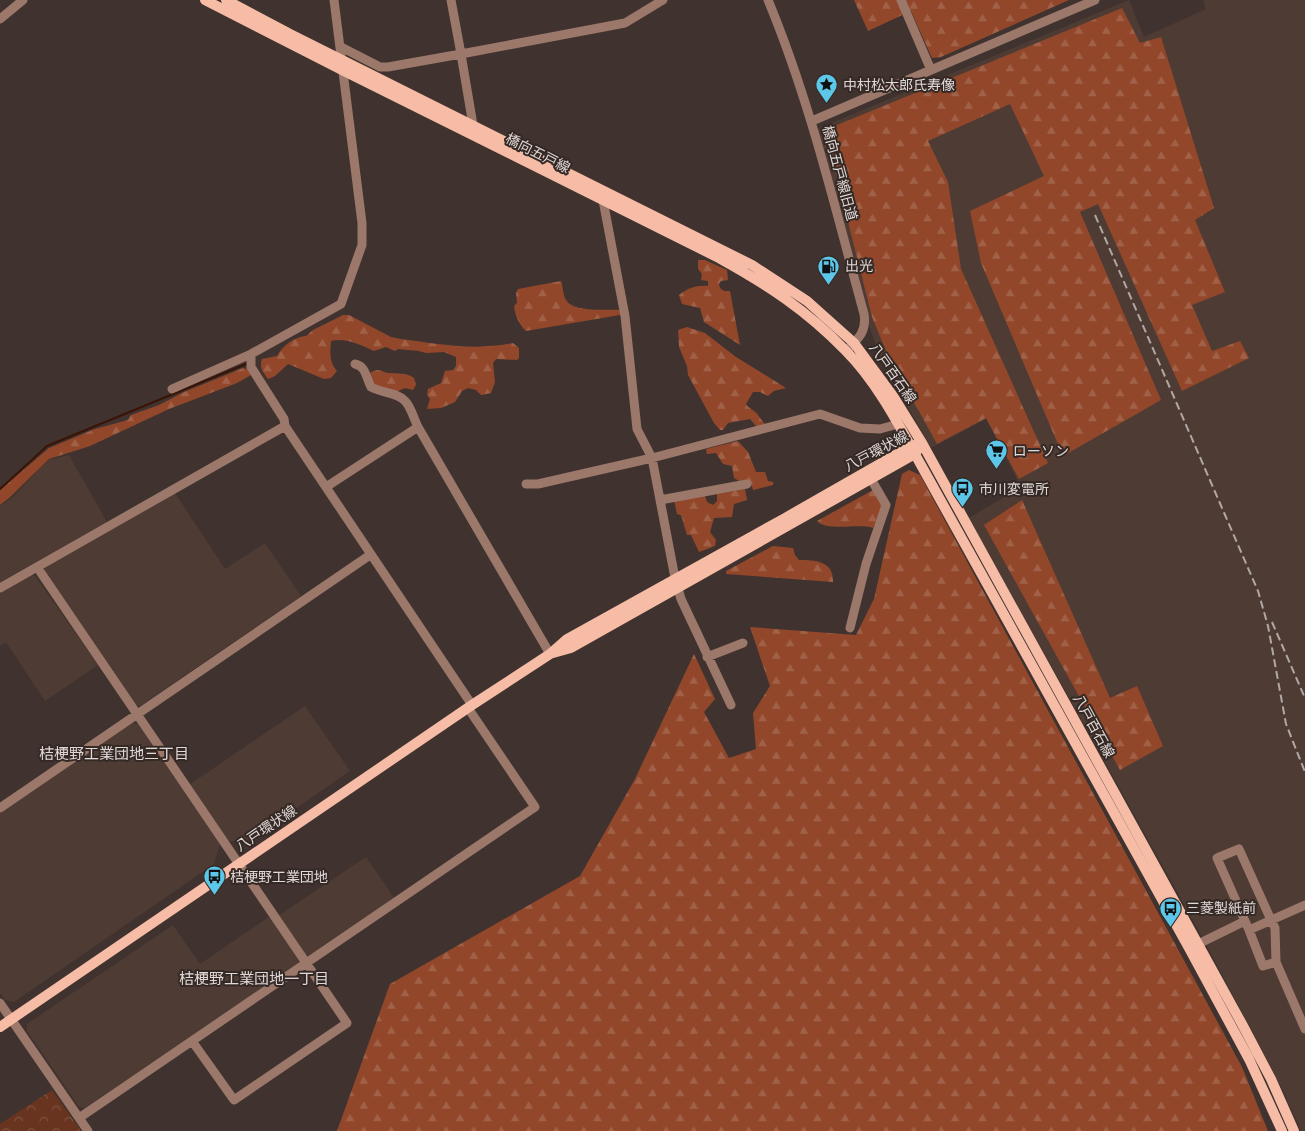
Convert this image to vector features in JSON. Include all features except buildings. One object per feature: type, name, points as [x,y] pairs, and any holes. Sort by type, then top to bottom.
[{"type":"main road","name":"橋向五戸線","points":[[205,0],[344,72],[719,258],[757,279],[802,311],[846,351]]},
{"type":"main road","name":"橋向五戸線","points":[[226,0],[342,60],[355,60],[473,125],[724,250],[770,276],[806,301],[854,343]]},
{"type":"main road","name":"八戸百石線","points":[[854,343],[894,396],[922,443],[1194,946],[1282,1131]]},
{"type":"main road","name":"八戸百石線","points":[[846,351],[870,380],[913,450],[1258,1056],[1294,1131]]},
{"type":"main road","name":"八戸環状線","points":[[676,583],[871,479],[922,443]]},
{"type":"main road","name":"八戸環状線","points":[[0,1027],[470,706],[550,654],[571,648],[785,518],[913,450]]},
{"type":"street","points":[[0,19],[23,0]]},
{"type":"street","points":[[172,389],[250,354],[341,304],[351,281],[362,245],[362,223],[334,0]]},
{"type":"street","points":[[451,0],[475,137]]},
{"type":"street","points":[[341,47],[355,60],[388,68],[625,23],[663,0]]},
{"type":"street","name":"橋向五戸線旧道","points":[[768,0],[812,122],[865,322],[864,329],[846,351]]},
{"type":"street","points":[[901,0],[931,70]]},
{"type":"street","points":[[812,122],[1095,0]]},
{"type":"street","points":[[602,190],[625,316],[637,429],[652,458],[676,583],[707,657],[731,704]]},
{"type":"street","points":[[79,1118],[535,808],[285,426],[284,418],[250,368],[250,354]]},
{"type":"street","points":[[354,364],[364,368],[371,387],[378,391],[396,395],[405,401],[550,654]]},
{"type":"street","points":[[526,484],[538,484],[652,458],[820,414],[860,428],[880,429],[898,424]]},
{"type":"street","points":[[0,588],[285,426]]},
{"type":"street","points":[[326,487],[418,426]]},
{"type":"street","points":[[850,628],[866,564],[886,506],[871,479]]},
{"type":"street","points":[[660,500],[747,484]]},
{"type":"street","points":[[0,808],[370,555]]},
{"type":"street","points":[[37,567],[347,1023],[234,1100],[192,1041]]},
{"type":"street","points":[[707,657],[743,643]]},
{"type":"street","points":[[1276,962],[1263,966],[1217,858],[1239,849],[1275,928],[1276,962],[1305,1029]]},
{"type":"street","points":[[1194,946],[1247,926],[1271,920],[1305,905]]},
{"type":"street","points":[[0,1003],[88,1131]]},
{"type":"shaded area","points":[[1129,0],[1144,37],[1206,9],[1203,0],[1305,0],[1305,1131],[1301,1131],[1280,1084],[1195,924],[969,518],[1021,487],[986,419],[931,448],[882,361],[870,329],[817,129]]},
{"type":"shaded area","points":[[69,455],[107,522],[0,582],[0,506],[12,498],[49,460]]},
{"type":"shaded area","points":[[175,493],[225,569],[265,543],[301,596],[140,706],[133,704],[44,573],[45,567]]},
{"type":"shaded area","points":[[31,575],[35,576],[98,665],[45,701],[6,642],[0,646],[0,593]]},
{"type":"shaded area","points":[[305,706],[350,771],[248,841],[227,841],[189,785]]},
{"type":"shaded area","points":[[132,723],[138,724],[220,844],[214,864],[14,1002],[5,1000],[0,993],[0,812]]},
{"type":"shaded area","points":[[366,857],[395,899],[85,1108],[79,1107],[27,1031],[27,1024],[173,925],[200,964],[269,917],[272,920]]},
{"type":"green space","points":[[854,0],[1069,0],[941,57],[932,58],[911,11],[868,31]]},
{"type":"green space","points":[[1122,8],[1140,43],[1161,37],[1214,208],[1195,220],[1225,292],[1192,305],[1212,351],[1240,341],[1249,358],[1182,391],[1098,204],[1080,212],[1161,400],[1063,456],[981,263],[970,211],[1044,176],[1010,104],[928,141],[948,182],[961,269],[1048,463],[1019,479],[986,418],[937,444],[886,351],[872,317],[825,130]]},
{"type":"green space","points":[[698,260],[705,260],[727,270],[728,280],[721,281],[719,284],[720,288],[724,291],[730,291],[740,345],[704,322],[700,308],[682,304],[679,295],[689,289],[708,286],[708,281],[701,280],[702,274],[698,269]]},
{"type":"green space","points":[[561,281],[565,298],[570,304],[583,309],[620,310],[620,315],[526,331],[519,323],[514,306],[517,303],[516,293],[518,289]]},
{"type":"green space","points":[[343,315],[349,315],[391,337],[401,339],[471,347],[513,343],[519,348],[519,358],[517,360],[496,359],[493,363],[495,382],[491,393],[481,395],[476,390],[468,388],[462,391],[455,402],[441,408],[427,409],[430,399],[427,395],[428,389],[441,383],[445,371],[453,370],[456,366],[456,357],[444,352],[426,353],[398,349],[395,351],[386,347],[374,351],[353,342],[336,340],[331,341],[330,353],[331,360],[337,371],[331,378],[324,379],[288,364],[275,376],[268,379],[261,367],[262,359],[277,356],[293,340],[306,336],[313,330]]},
{"type":"green space","points":[[687,327],[705,333],[736,357],[786,388],[774,391],[768,396],[760,392],[753,392],[746,404],[757,413],[765,424],[757,427],[750,419],[728,423],[723,430],[720,430],[714,423],[688,375],[687,366],[679,347],[678,330]]},
{"type":"green space","points":[[243,368],[247,369],[251,375],[237,383],[169,409],[90,446],[49,459],[0,505],[0,490],[49,448],[95,429],[128,420],[131,415],[159,405],[184,392]]},
{"type":"green space","points":[[377,370],[408,375],[414,378],[416,385],[413,390],[405,388],[396,392],[375,387],[369,377],[371,372]]},
{"type":"green space","points":[[738,441],[748,452],[756,472],[765,472],[768,481],[773,482],[773,485],[753,490],[750,481],[741,482],[734,478],[732,466],[723,464],[716,453],[707,454],[706,449]]},
{"type":"green space","points":[[909,470],[920,475],[1242,1067],[1268,1131],[337,1131],[390,984],[580,876],[635,779],[694,654],[715,699],[704,712],[729,758],[756,749],[753,713],[770,686],[750,627],[856,635],[874,599],[902,474]]},
{"type":"green space","points":[[745,489],[747,500],[734,504],[732,517],[714,518],[710,532],[716,540],[715,546],[699,552],[691,535],[687,535],[681,515],[677,514],[674,500],[705,496],[707,502],[713,505],[717,501],[717,494]]},
{"type":"green space","points":[[873,490],[883,506],[873,528],[828,526],[817,521]]},
{"type":"green space","points":[[1022,500],[1110,698],[1137,686],[1163,746],[1120,770],[984,525]]},
{"type":"green space","points":[[773,546],[793,548],[799,560],[817,561],[827,566],[832,575],[833,582],[726,574],[726,571]]},
{"type":"green space","points":[[52,1090],[81,1131],[0,1131],[0,1124]]},
{"type":"waterway","points":[[0,489],[47,446],[246,364]]},
{"type":"railway","points":[[1095,215],[1258,591],[1268,626],[1286,724],[1305,772]]},
{"type":"railway","points":[[1272,622],[1305,698]]},
{"type":"place","name":"中村松太郎氏寿像","points":[[827,104]]},
{"type":"place","name":"出光","points":[[829,285]]},
{"type":"place","name":"ローソン","points":[[997,470]]},
{"type":"place","name":"市川変電所","points":[[963,508]]},
{"type":"place","name":"桔梗野工業団地","points":[[214,896]]},
{"type":"place","name":"三菱製紙前","points":[[1170,927]]},
{"type":"district","name":"桔梗野工業団地三丁目","points":[[114,753]]},
{"type":"district","name":"桔梗野工業団地一丁目","points":[[254,978]]}]
